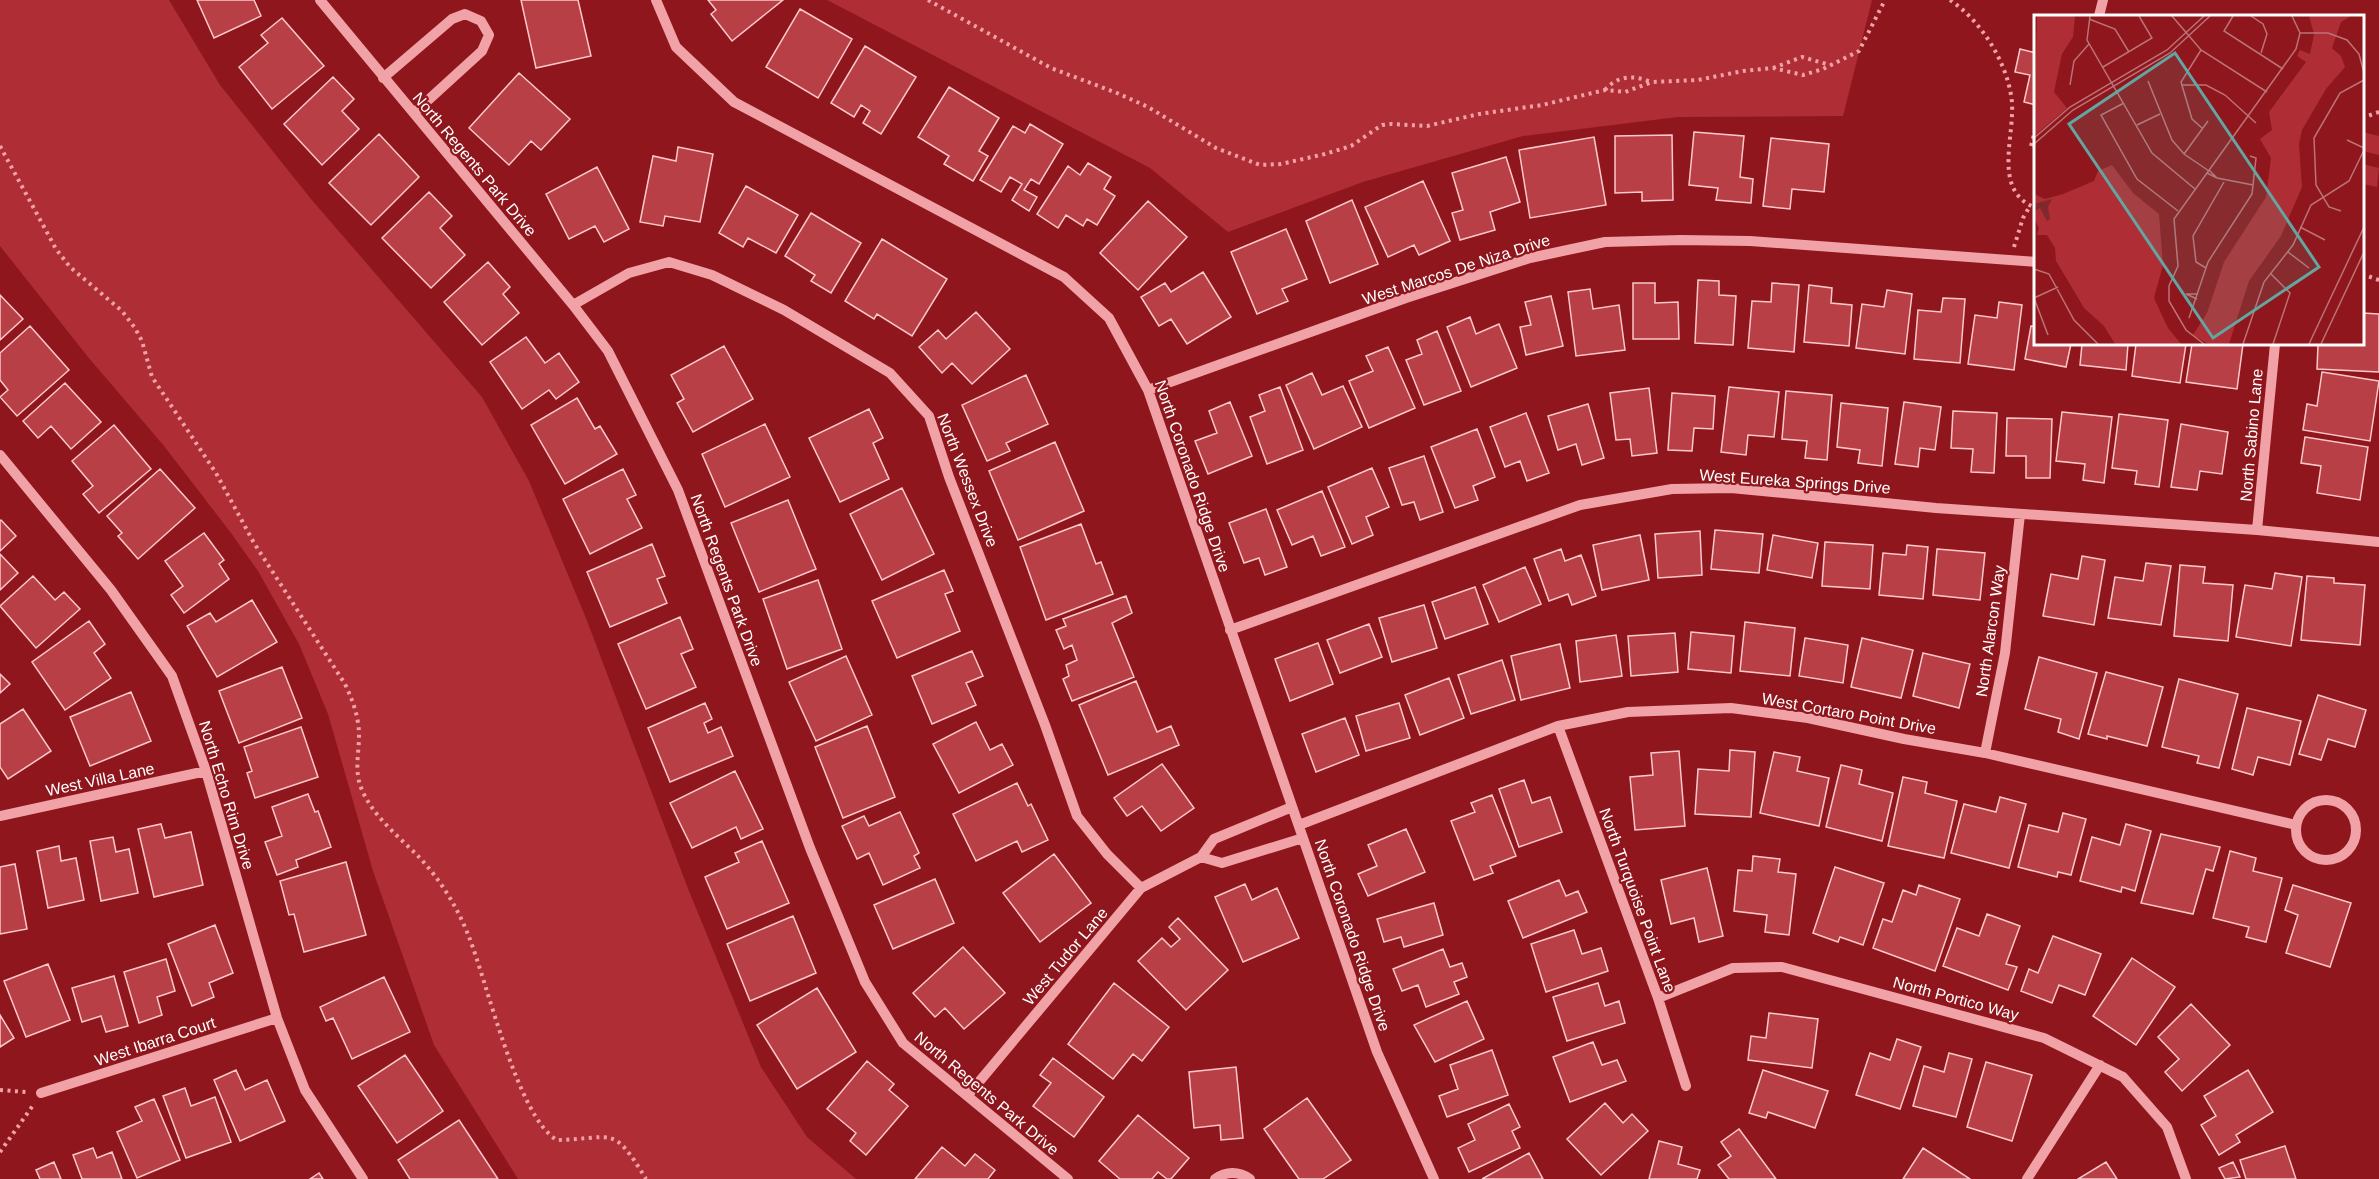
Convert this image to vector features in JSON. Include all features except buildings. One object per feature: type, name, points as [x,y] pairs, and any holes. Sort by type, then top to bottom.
[{"type":"street","name":"North Regents Park Drive","points":[[320,0],[573,305],[608,351],[678,490],[810,848],[865,982],[903,1043],[1068,1179]]},
{"type":"street","name":"North Coronado Ridge Drive","points":[[656,0],[676,47],[734,102],[1064,277],[1109,318],[1148,390],[1377,1052],[1434,1179]]},
{"type":"street","points":[[2099,15],[2103,0]]},
{"type":"street","points":[[383,78],[452,19],[465,14],[481,21],[489,35],[482,51],[414,113]]},
{"type":"street","name":"West Marcos De Niza Drive","points":[[1148,390],[1406,298],[1519,261],[1605,242],[1750,241],[2034,262]]},
{"type":"street","name":"North Wessex Drive","points":[[573,305],[630,273],[669,262],[712,275],[784,310],[890,373],[929,416],[949,477],[1045,725],[1077,816],[1107,854],[1141,888]]},
{"type":"street","name":"North Sabino Lane","points":[[2257,530],[2275,345]]},
{"type":"street","name":"North Echo Rim Drive","points":[[0,455],[111,590],[172,676],[206,771],[277,1018],[305,1090],[363,1179]]},
{"type":"street","name":"West Eureka Springs Drive","points":[[1230,630],[1580,505],[1672,489],[1731,488],[2020,514],[2257,530],[2379,542]]},
{"type":"street","name":"North Alarcon Way","points":[[1986,753],[2005,653],[2020,514]]},
{"type":"street","name":"West Cortaro Point Drive","points":[[1299,825],[1558,726],[1628,712],[1731,708],[1808,718],[1904,739],[1986,753],[2296,825]]},
{"type":"street","name":"North Turquoise Point Lane","points":[[1558,726],[1658,998],[1686,1086]]},
{"type":"street","name":"West Villa Lane","points":[[0,816],[206,771]]},
{"type":"street","points":[[2323,800],[2333,801],[2342,805],[2354,820],[2354,839],[2342,855],[2333,859],[2314,858],[2299,844],[2296,825],[2306,808],[2323,800]]},
{"type":"street","name":"West Tudor Lane","points":[[968,1095],[1141,888],[1201,857],[1214,839],[1292,807]]},
{"type":"street","points":[[1201,857],[1222,863],[1303,838]]},
{"type":"street","name":"North Portico Way","points":[[1658,998],[1733,968],[1782,968],[2044,1038],[2123,1077],[2167,1127],[2186,1179]]},
{"type":"street","name":"West Ibarra Court","points":[[41,1093],[277,1018]]},
{"type":"street","points":[[2027,1179],[2100,1065]]},
{"type":"street","points":[[1215,1179],[1229,1173],[1239,1173],[1250,1179]]},
{"type":"path","points":[[928,0],[1051,68],[1128,98],[1216,148],[1260,165],[1281,164],[1351,146],[1382,125],[1427,126],[1479,114],[1542,105],[1605,90],[1625,92],[1652,82],[1698,80],[1773,68],[1802,57],[1831,65]]},
{"type":"path","points":[[1773,68],[1803,75],[1831,65],[1859,51],[1885,0]]},
{"type":"path","points":[[1950,0],[1964,9],[1992,45],[2007,78],[2012,97],[2010,181],[2021,200],[2034,207]]},
{"type":"path","points":[[1605,90],[1622,78],[1639,77],[1652,82]]},
{"type":"path","points":[[2364,117],[2379,112]]},
{"type":"path","points":[[2031,146],[2034,135]]},
{"type":"path","points":[[0,146],[56,249],[70,267],[122,311],[135,328],[142,341],[152,377],[216,473],[254,543],[345,684],[354,704],[359,724],[357,776],[362,790],[380,816],[433,873],[457,913],[476,955],[528,1105],[539,1123],[557,1140],[605,1136],[627,1147],[646,1179]]},
{"type":"path","points":[[2012,260],[2018,232],[2030,206]]},
{"type":"path","points":[[2364,275],[2379,280]]},
{"type":"path","points":[[0,1090],[41,1093]]},
{"type":"path","points":[[0,1152],[41,1093]]},
{"type":"shaded area","points":[[0,0],[169,0],[220,85],[311,199],[482,397],[529,481],[586,618],[687,886],[761,1067],[807,1137],[856,1179],[518,1179],[434,1045],[373,871],[328,714],[299,644],[258,571],[231,533],[164,446],[88,357],[0,246]]},
{"type":"shaded area","points":[[827,0],[1872,0],[1843,116],[1678,117],[1523,136],[1363,182],[1228,232],[1150,168]]},
{"type":"shaded area","points":[[2364,132],[2379,136],[2379,155],[2364,151]]},
{"type":"shaded area","points":[[2364,164],[2379,168],[2377,187],[2364,184]]}]
